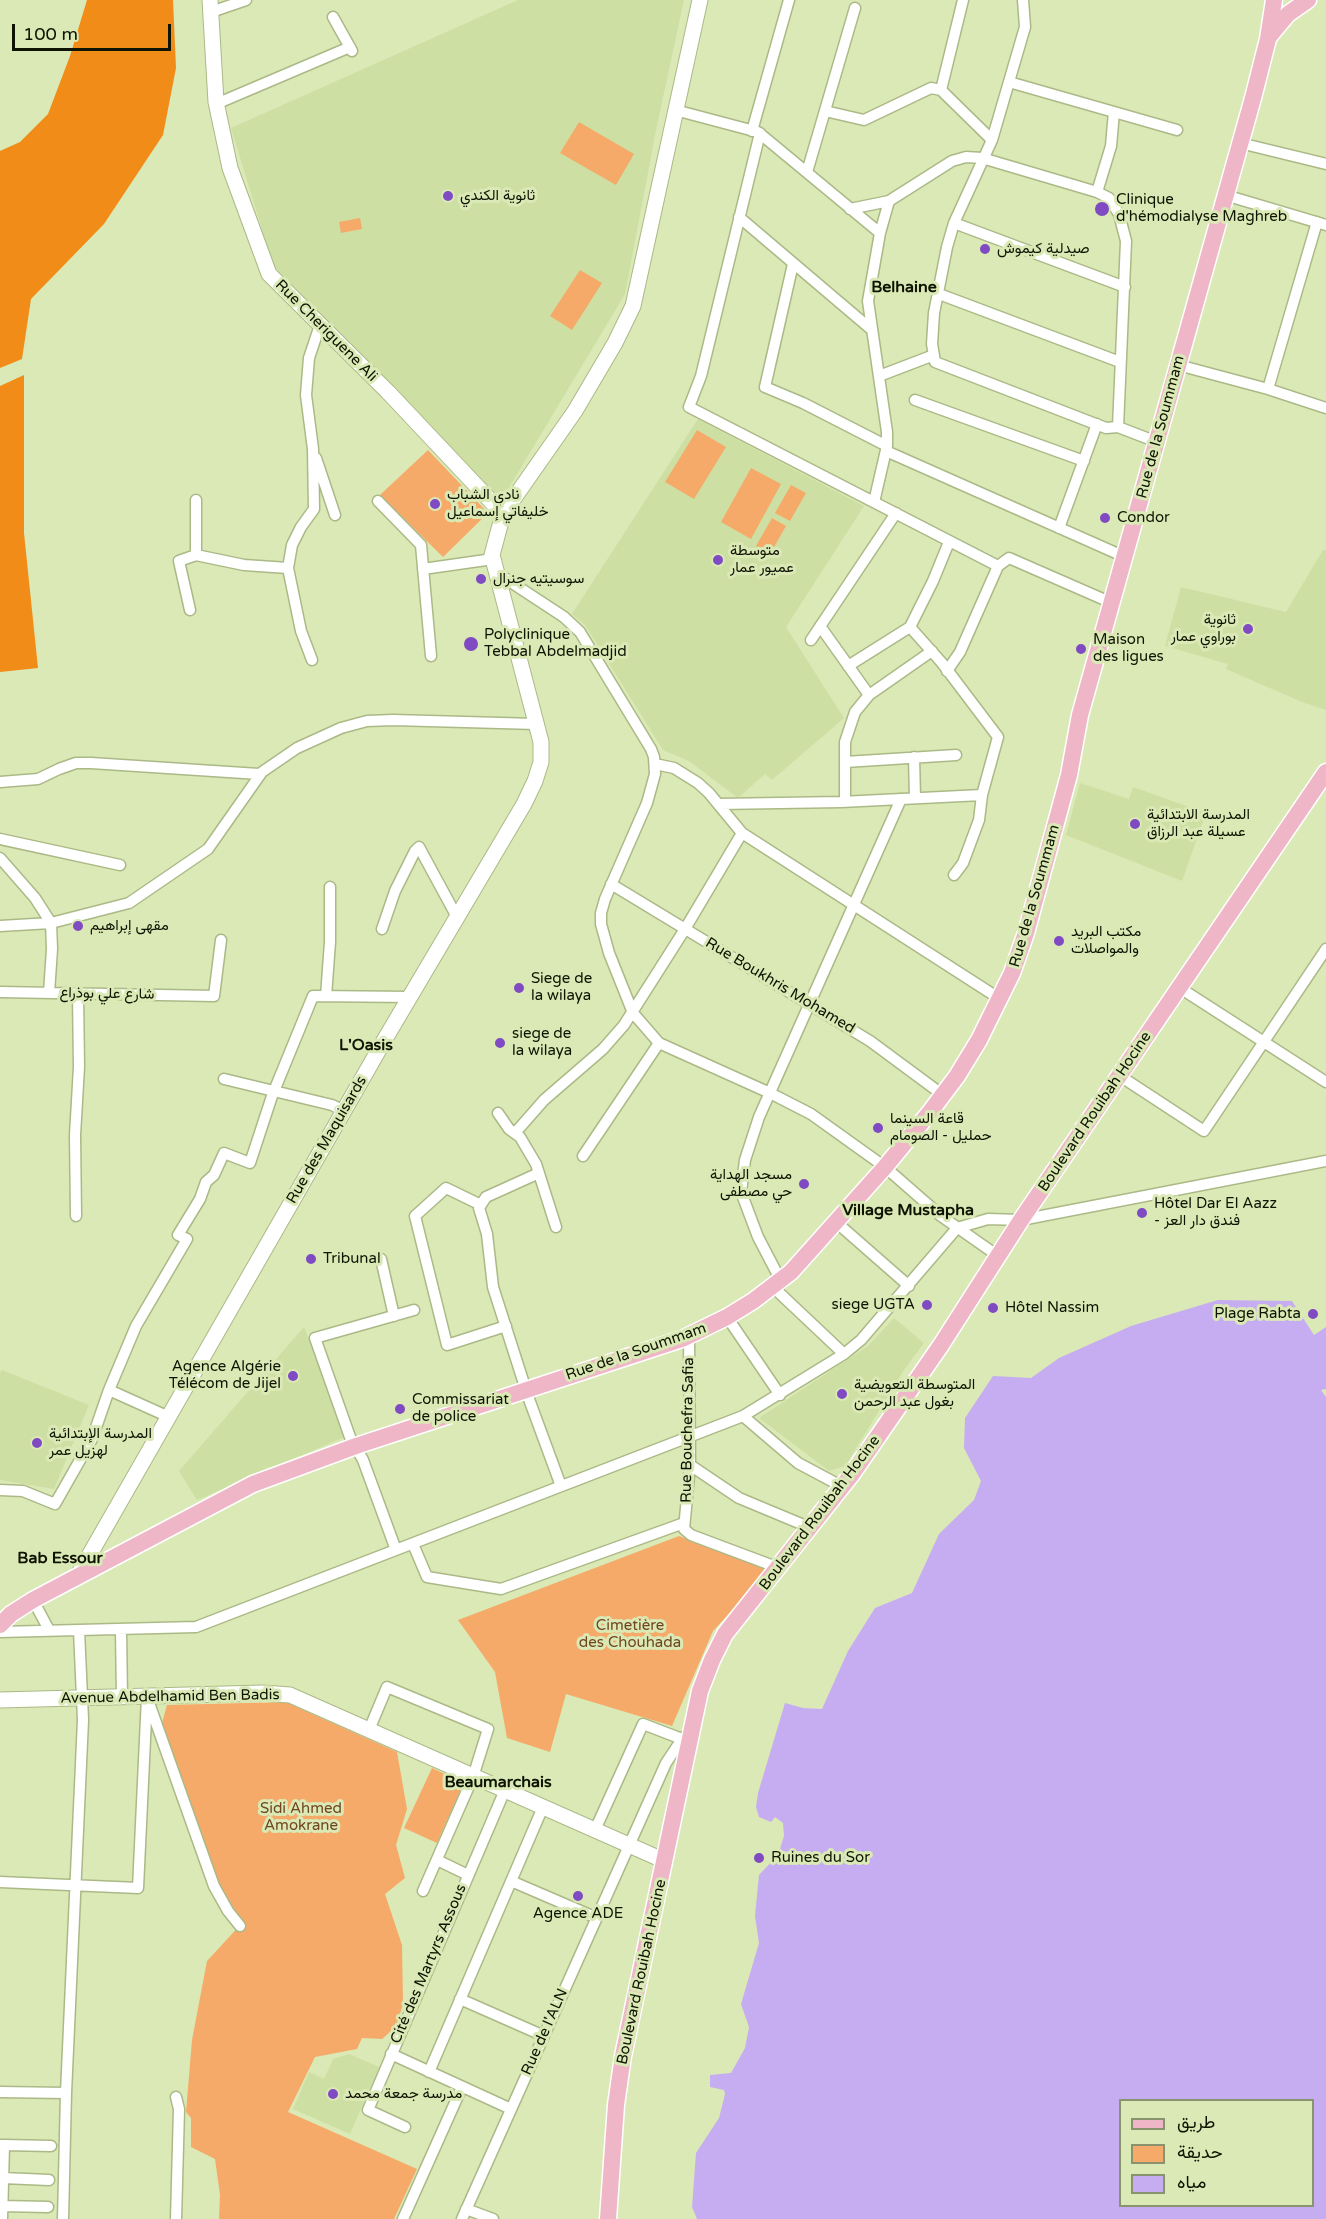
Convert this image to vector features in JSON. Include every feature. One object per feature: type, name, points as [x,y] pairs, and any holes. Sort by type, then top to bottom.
[{"type":"main road","points":[[495,566],[492,555],[503,514],[575,411],[615,343],[633,306],[700,0]]},
{"type":"main road","points":[[1260,0],[1268,34]]},
{"type":"main road","name":"Rue de la Soummam","points":[[0,1625],[11,1614],[33,1600],[253,1484],[356,1446],[689,1336],[727,1317],[777,1284],[885,1167],[943,1095],[979,1040],[1012,973],[1026,933],[1070,775],[1080,715],[1240,143],[1268,34],[1274,0]]},
{"type":"main road","points":[[1268,34],[1288,14],[1308,0]]},
{"type":"main road","name":"Rue Cheriguene Ali","points":[[210,6],[216,104],[230,168],[268,274],[388,392],[503,514]]},
{"type":"main road","name":"Rue des Maquisards","points":[[78,1575],[536,781],[542,752],[495,566]]},
{"type":"main road","name":"Boulevard Rouibah Hocine","points":[[608,2219],[620,2076],[665,1861],[687,1735],[712,1660],[725,1634],[843,1487],[1326,772]]},
{"type":"main road","name":"Avenue Abdelhamid Ben Badis","points":[[0,1700],[263,1693],[290,1695],[665,1861]]},
{"type":"street","points":[[210,6],[246,0]]},
{"type":"street","points":[[789,0],[756,132],[740,217],[701,376],[689,407],[998,566]]},
{"type":"street","points":[[941,90],[963,0]]},
{"type":"street","points":[[1023,0],[1025,27],[992,140],[954,223],[947,247],[934,313],[935,362],[1106,428],[1118,428],[1157,442]]},
{"type":"street","points":[[807,172],[855,8]]},
{"type":"street","points":[[216,104],[351,49],[333,17]]},
{"type":"street","points":[[1009,82],[1177,130]]},
{"type":"street","points":[[825,111],[864,120],[931,88],[941,90],[992,140]]},
{"type":"street","points":[[675,110],[756,132],[880,233]]},
{"type":"street","points":[[1097,192],[1111,146],[1114,112]]},
{"type":"street","points":[[1240,143],[1326,164]]},
{"type":"street","points":[[850,209],[889,201],[952,161],[966,157],[982,158],[1104,194],[1113,203],[1126,241],[1118,428]]},
{"type":"street","points":[[1226,195],[1321,223],[1268,389]]},
{"type":"street","points":[[874,502],[888,432],[868,301],[880,233],[889,201]]},
{"type":"street","points":[[740,217],[872,330]]},
{"type":"street","points":[[954,223],[1125,287]]},
{"type":"street","points":[[793,264],[765,387],[803,403],[886,448],[1125,557]]},
{"type":"street","points":[[939,294],[1120,362]]},
{"type":"street","points":[[312,660],[301,631],[288,568],[292,545],[314,510],[313,450],[306,395],[309,358],[320,325]]},
{"type":"street","points":[[879,376],[934,355]]},
{"type":"street","points":[[1178,365],[1268,389],[1326,408]]},
{"type":"street","points":[[915,400],[1084,461]]},
{"type":"street","points":[[1059,528],[1097,424]]},
{"type":"street","points":[[313,450],[335,515]]},
{"type":"street","points":[[196,500],[196,555]]},
{"type":"street","points":[[378,501],[421,545],[431,656]]},
{"type":"street","points":[[811,640],[896,513]]},
{"type":"street","points":[[848,666],[910,627],[933,581],[948,542]]},
{"type":"street","points":[[190,610],[179,561],[196,555],[244,565],[288,568]]},
{"type":"street","points":[[947,670],[960,652],[998,566],[1009,558],[1112,603]]},
{"type":"street","points":[[423,569],[495,566],[564,617],[580,632],[651,749],[654,764],[652,786],[647,803],[611,884],[603,907],[601,924],[617,974],[633,1013],[659,1043],[770,1092],[811,1114],[885,1167],[941,1216],[998,1256]]},
{"type":"street","points":[[820,627],[869,695]]},
{"type":"street","points":[[910,627],[932,651],[998,738],[982,795],[979,820],[963,862],[954,875]]},
{"type":"street","points":[[845,802],[845,742],[860,705],[869,695],[932,651]]},
{"type":"street","points":[[0,926],[51,922],[129,903],[200,856],[216,841],[259,774],[297,748],[333,731],[357,723],[393,720],[536,724]]},
{"type":"street","points":[[845,762],[956,755]]},
{"type":"street","points":[[914,757],[915,798]]},
{"type":"street","points":[[0,782],[38,779],[59,769],[84,763],[259,774]]},
{"type":"street","points":[[654,764],[674,768],[698,783],[719,804],[742,833],[1000,999]]},
{"type":"street","points":[[719,804],[845,802],[982,795]]},
{"type":"street","points":[[844,1354],[777,1284],[741,1192],[747,1152],[759,1117],[901,799]]},
{"type":"street","points":[[515,1133],[544,1100],[610,1042],[633,1013],[742,833]]},
{"type":"street","points":[[0,839],[120,865]]},
{"type":"street","points":[[382,929],[395,891],[419,847],[457,917]]},
{"type":"street","points":[[0,858],[35,898],[51,922],[49,993]]},
{"type":"street","name":"Rue Boukhris Mohamed","points":[[611,884],[870,1041],[943,1095]]},
{"type":"street","points":[[326,996],[330,942],[330,887]]},
{"type":"street","name":"شارع علي بوذراع","points":[[0,992],[214,996],[221,940]]},
{"type":"street","points":[[1120,1076],[1204,1131],[1326,949]]},
{"type":"street","points":[[1180,988],[1326,1082]]},
{"type":"street","points":[[76,1216],[78,993]]},
{"type":"street","points":[[0,1490],[23,1491],[55,1504],[92,1439],[109,1390],[136,1326],[187,1239],[178,1235],[200,1199],[206,1182],[214,1175],[224,1153],[250,1163],[274,1090],[313,996],[410,997]]},
{"type":"street","points":[[583,1156],[659,1043]]},
{"type":"street","points":[[224,1079],[332,1105],[344,1111]]},
{"type":"street","points":[[498,1113],[509,1129],[520,1137],[536,1164],[556,1227]]},
{"type":"street","points":[[0,1632],[196,1628],[743,1416],[844,1354],[861,1340],[957,1228],[988,1219],[1022,1220],[1326,1161]]},
{"type":"street","points":[[538,1173],[486,1197],[478,1208],[487,1234],[493,1287],[526,1391],[561,1486]]},
{"type":"street","points":[[480,1205],[446,1188],[416,1216],[447,1345],[506,1326]]},
{"type":"street","points":[[836,1222],[909,1286]]},
{"type":"street","points":[[381,1259],[394,1316]]},
{"type":"street","points":[[396,1550],[363,1460],[350,1437],[315,1338],[414,1310]]},
{"type":"street","points":[[727,1317],[780,1395]]},
{"type":"street","name":"Rue Bouchefra Safia","points":[[684,1523],[687,1513],[691,1436],[689,1336]]},
{"type":"street","points":[[109,1390],[169,1417]]},
{"type":"street","points":[[743,1416],[798,1462],[843,1487]]},
{"type":"street","points":[[690,1465],[739,1498],[811,1528]]},
{"type":"street","points":[[413,1544],[427,1576],[501,1589],[684,1523],[684,1529],[691,1535],[779,1568]]},
{"type":"street","points":[[33,1600],[49,1630]]},
{"type":"street","points":[[63,2219],[66,2093],[83,1720],[79,1630]]},
{"type":"street","points":[[121,1630],[122,1698]]},
{"type":"street","points":[[369,1730],[387,1687],[488,1729],[473,1777],[423,1891]]},
{"type":"street","points":[[0,1882],[138,1888],[147,1697]]},
{"type":"street","points":[[147,1697],[214,1886],[228,1911],[240,1926]]},
{"type":"street","points":[[595,1830],[643,1724],[687,1735]]},
{"type":"street","name":"Rue de l'ALN","points":[[464,2214],[666,1763],[687,1735]]},
{"type":"street","name":"Cité des Martyrs Assous","points":[[405,2127],[368,2110],[505,1790]]},
{"type":"street","points":[[429,2072],[543,1807]]},
{"type":"street","name":"Cité des Martyrs Assous","points":[[437,1860],[468,1875]]},
{"type":"street","points":[[511,1881],[597,1918]]},
{"type":"street","points":[[460,1999],[544,2036]]},
{"type":"street","name":"Cité des Martyrs Assous","points":[[391,2054],[511,2109]]},
{"type":"street","points":[[403,2219],[462,2087]]},
{"type":"street","points":[[0,2092],[66,2093]]},
{"type":"street","points":[[176,2097],[179,2109],[176,2219]]},
{"type":"street","points":[[2,2219],[2,2145],[51,2146]]},
{"type":"street","points":[[3,2178],[50,2180]]},
{"type":"street","points":[[2,2206],[48,2207]]},
{"type":"street","points":[[464,2214],[493,2219]]},
{"type":"shaded area","points":[[87,0],[173,0],[176,68],[163,135],[104,224],[31,299],[22,359],[0,368],[0,151],[20,142],[48,114],[70,56]]},
{"type":"shaded area","name":"ثانوية الكندي","points":[[518,0],[684,0],[657,125],[625,294],[501,501],[273,265],[231,128]]},
{"type":"shaded area","points":[[24,375],[24,533],[38,668],[0,672],[0,386]]},
{"type":"shaded area","name":"متوسطة عميور عمار","points":[[698,419],[864,506],[786,627],[844,718],[772,780],[765,774],[738,798],[689,761],[663,750],[585,625],[572,614]]},
{"type":"shaded area","name":"ثانوية بوراوي عمار","points":[[1323,550],[1326,550],[1326,710],[1226,669],[1228,664],[1165,646],[1181,587],[1286,612]]},
{"type":"shaded area","name":"المدرسة الابتدائية عسيلة عبد الرزاق","points":[[1080,783],[1129,799],[1133,787],[1206,813],[1182,881],[1066,835]]},
{"type":"shaded area","name":"المتوسطة التعويضية بغول عبد الرحمن","points":[[894,1318],[924,1343],[904,1370],[845,1466],[829,1471],[759,1418],[868,1346]]},
{"type":"shaded area","name":"Agence Algérie Télécom de Jijel","points":[[304,1327],[347,1436],[197,1500],[179,1471]]},
{"type":"shaded area","name":"المدرسة الإبتدائية لهزيل عمر","points":[[2,1370],[89,1405],[54,1489],[0,1480],[0,1373]]},
{"type":"shaded area","name":"مدرسة جمعة محمد","points":[[349,2054],[379,2067],[350,2134],[293,2109],[309,2072],[324,2079],[333,2059]]},
{"type":"green space","points":[[579,122],[634,154],[616,185],[560,153]]},
{"type":"green space","points":[[360,218],[362,229],[341,233],[339,222]]},
{"type":"green space","points":[[580,270],[602,283],[572,330],[550,316]]},
{"type":"green space","points":[[697,430],[726,447],[694,499],[665,482]]},
{"type":"green space","name":"نادي الشباب خليفاتي إسماعيل","points":[[428,450],[488,513],[443,557],[380,495]]},
{"type":"green space","points":[[751,468],[781,484],[751,539],[721,522]]},
{"type":"green space","points":[[791,485],[806,493],[790,521],[775,513]]},
{"type":"green space","points":[[772,518],[786,526],[770,554],[756,546]]},
{"type":"green space","name":"Cimetière des Chouhada","points":[[679,1536],[769,1570],[713,1631],[672,1726],[566,1694],[550,1752],[507,1738],[495,1672],[458,1620]]},
{"type":"green space","name":"Sidi Ahmed Amokrane","points":[[286,1702],[397,1752],[407,1809],[396,1845],[405,1878],[385,1894],[402,1945],[403,2004],[396,2027],[382,2039],[362,2038],[357,2049],[315,2057],[288,2112],[417,2169],[394,2219],[219,2219],[220,2195],[215,2159],[191,2147],[191,2118],[186,2112],[192,2040],[207,1961],[243,1922],[219,1885],[162,1723],[167,1705]]},
{"type":"green space","points":[[432,1768],[464,1783],[437,1843],[404,1828]]},
{"type":"water","points":[[1218,1300],[1292,1301],[1314,1335],[1326,1327],[1326,1389],[1321,1390],[1326,1397],[1326,2219],[697,2219],[692,2207],[696,2153],[719,2118],[725,2094],[724,2090],[710,2087],[710,2075],[731,2073],[745,2048],[749,2027],[741,2004],[759,1943],[755,1916],[759,1875],[778,1855],[784,1836],[783,1823],[775,1817],[771,1822],[759,1817],[756,1807],[758,1793],[785,1703],[803,1708],[822,1709],[848,1651],[875,1608],[912,1593],[939,1534],[974,1500],[981,1481],[964,1448],[965,1418],[993,1376],[1031,1378],[1059,1358],[1131,1326]]},
{"type":"place","name":"ثانوية الكندي","points":[[448,196]]},
{"type":"place","name":"Clinique d'hémodialyse Maghreb","points":[[1102,209]]},
{"type":"place","name":"صيدلية كيموش","points":[[985,249]]},
{"type":"place","name":"نادي الشباب خليفاتي إسماعيل","points":[[435,504]]},
{"type":"place","name":"Condor","points":[[1105,518]]},
{"type":"place","name":"متوسطة عميور عمار","points":[[718,560]]},
{"type":"place","name":"سوسيتيه جنرال","points":[[481,579]]},
{"type":"place","name":"ثانوية بوراوي عمار","points":[[1248,629]]},
{"type":"place","name":"Polyclinique Tebbal Abdelmadjid","points":[[471,644]]},
{"type":"place","name":"Maison des ligues","points":[[1081,649]]},
{"type":"place","name":"المدرسة الابتدائية عسيلة عبد الرزاق","points":[[1135,824]]},
{"type":"place","name":"مقهى إبراهيم","points":[[78,926]]},
{"type":"place","name":"مكتب البريد والمواصلات","points":[[1059,941]]},
{"type":"place","name":"Siege de la wilaya","points":[[519,988]]},
{"type":"place","name":"siege de la wilaya","points":[[500,1043]]},
{"type":"place","name":"قاعة السينما حمليل - الصومام","points":[[878,1128]]},
{"type":"place","name":"مسجد الهداية حي مصطفى","points":[[804,1184]]},
{"type":"place","name":"Hôtel Dar El Aazz - فندق دار العز","points":[[1142,1213]]},
{"type":"place","name":"Tribunal","points":[[311,1259]]},
{"type":"place","name":"siege UGTA","points":[[927,1305]]},
{"type":"place","name":"Hôtel Nassim","points":[[993,1308]]},
{"type":"place","name":"Plage Rabta","points":[[1313,1314]]},
{"type":"place","name":"Agence Algérie Télécom de Jijel","points":[[293,1376]]},
{"type":"place","name":"المتوسطة التعويضية بغول عبد الرحمن","points":[[842,1394]]},
{"type":"place","name":"Commissariat de police","points":[[400,1409]]},
{"type":"place","name":"المدرسة الإبتدائية لهزيل عمر","points":[[37,1443]]},
{"type":"place","name":"Ruines du Sor","points":[[759,1858]]},
{"type":"place","name":"Agence ADE","points":[[578,1896]]},
{"type":"place","name":"مدرسة جمعة محمد","points":[[333,2094]]},
{"type":"district","name":"Belhaine","points":[[904,288]]},
{"type":"district","name":"L'Oasis","points":[[366,1046]]},
{"type":"district","name":"Village Mustapha","points":[[908,1211]]},
{"type":"district","name":"Bab Essour","points":[[60,1559]]},
{"type":"district","name":"Beaumarchais","points":[[498,1783]]}]
